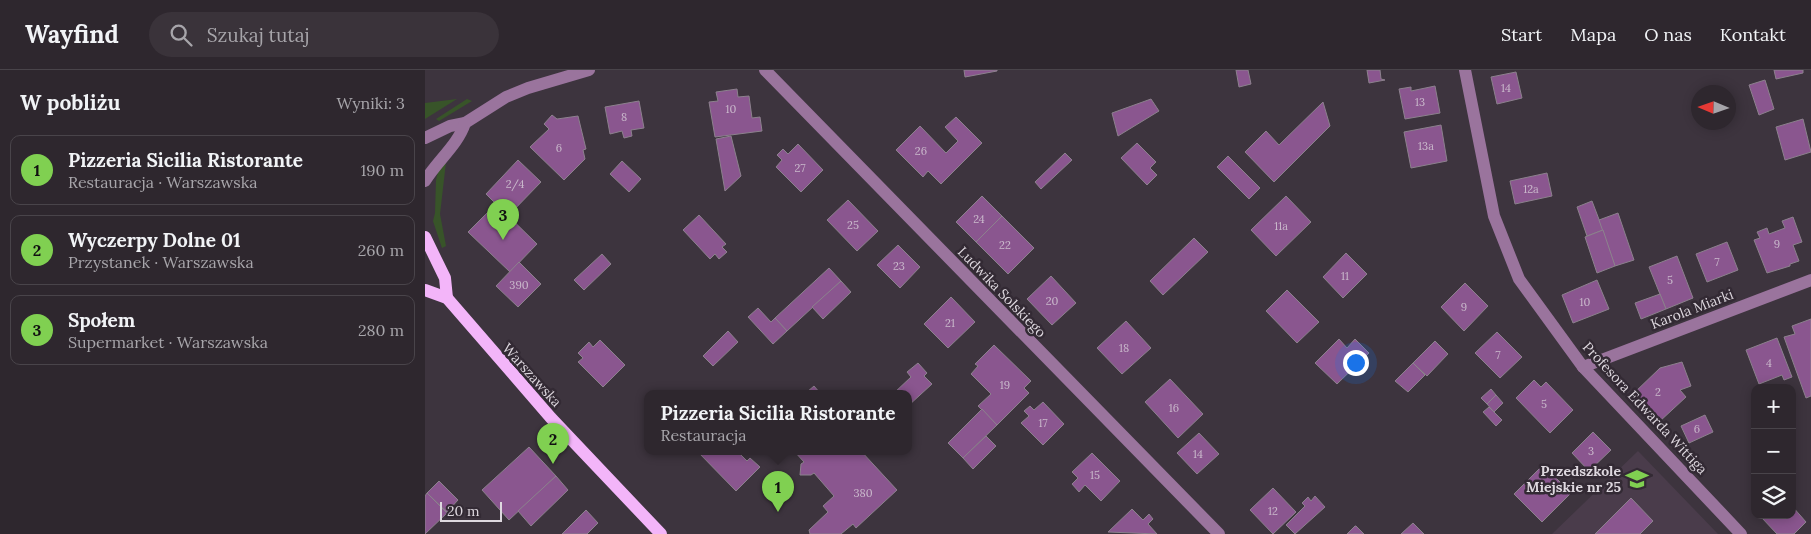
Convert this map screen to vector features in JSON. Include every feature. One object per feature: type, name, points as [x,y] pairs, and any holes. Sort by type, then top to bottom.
[{"type":"main road","points":[[425,237],[445,278],[447,298]]},
{"type":"main road","name":"Warszawska","points":[[425,290],[447,298],[551,418],[661,534]]},
{"type":"street","points":[[425,138],[450,126],[465,123],[507,97],[521,91],[550,80],[589,70]]},
{"type":"street","name":"Ludwika Solskiego","points":[[765,70],[1219,534]]},
{"type":"street","name":"Profesora Edwarda Wittiga","points":[[1465,70],[1494,216],[1519,279],[1583,367],[1741,534]]},
{"type":"street","points":[[425,182],[436,163],[461,136],[465,123]]},
{"type":"street","name":"Karola Miarki","points":[[1583,367],[1811,280]]},
{"type":"shaded area","name":"Przedszkole Miejskie nr 25","points":[[1638,451],[1718,534],[1552,534]]},
{"type":"green space","points":[[457,99],[425,119],[425,103]]},
{"type":"green space","points":[[467,99],[472,101],[439,121],[436,119]]},
{"type":"green space","points":[[446,162],[440,214],[446,246],[442,248],[433,221],[436,180],[438,172]]},
{"type":"building","points":[[964,70],[997,70],[997,71],[965,77]]},
{"type":"building","points":[[1236,70],[1248,70],[1251,84],[1239,87]]},
{"type":"building","points":[[1367,70],[1380,70],[1381,79],[1385,80],[1369,83]]},
{"type":"building","points":[[1774,70],[1803,70],[1803,73],[1776,79]]},
{"type":"building","points":[[1516,72],[1522,98],[1497,104],[1491,77]]},
{"type":"building","points":[[1765,80],[1774,109],[1759,115],[1749,85]]},
{"type":"building","points":[[1435,86],[1440,113],[1405,119],[1399,89],[1411,87],[1411,91]]},
{"type":"building","points":[[737,89],[738,97],[749,96],[752,118],[760,117],[762,131],[715,137],[709,102],[718,101],[716,92]]},
{"type":"building","points":[[1151,99],[1159,111],[1118,136],[1112,113]]},
{"type":"building","points":[[639,101],[644,128],[631,130],[632,136],[624,138],[622,131],[610,134],[605,107]]},
{"type":"building","points":[[1323,102],[1330,126],[1274,182],[1245,152],[1266,131],[1279,145]]},
{"type":"building","points":[[552,115],[557,119],[578,116],[586,149],[583,150],[585,159],[564,180],[530,147],[549,129],[544,124]]},
{"type":"building","points":[[956,117],[982,143],[941,184],[928,171],[923,177],[896,150],[920,126],[946,153],[958,141],[945,127]]},
{"type":"building","points":[[1803,119],[1811,152],[1785,160],[1776,127]]},
{"type":"building","points":[[1441,125],[1447,161],[1411,168],[1404,132]]},
{"type":"building","points":[[731,136],[741,176],[725,191],[716,139]]},
{"type":"building","points":[[1137,143],[1156,162],[1150,168],[1157,175],[1147,185],[1121,158]]},
{"type":"building","points":[[798,144],[823,170],[801,192],[776,167],[782,160],[777,155],[783,149],[788,154]]},
{"type":"building","points":[[1065,153],[1072,160],[1041,189],[1035,182]]},
{"type":"building","points":[[1228,156],[1260,188],[1249,199],[1217,167]]},
{"type":"building","points":[[518,160],[541,182],[508,216],[486,194]]},
{"type":"building","points":[[622,161],[641,179],[629,192],[610,174]]},
{"type":"building","points":[[1547,173],[1552,196],[1515,204],[1510,181]]},
{"type":"building","points":[[982,196],[1002,216],[976,242],[956,222]]},
{"type":"building","points":[[1286,196],[1311,222],[1276,256],[1251,230]]},
{"type":"building","points":[[848,200],[878,231],[857,251],[827,220]]},
{"type":"building","points":[[1592,201],[1603,230],[1587,236],[1577,207]]},
{"type":"building","points":[[496,204],[537,244],[510,272],[468,232]]},
{"type":"building","points":[[1618,213],[1634,260],[1615,266],[1599,220]]},
{"type":"building","points":[[699,215],[726,244],[722,247],[727,252],[719,259],[715,254],[710,259],[683,230]]},
{"type":"building","points":[[1002,216],[1034,248],[1008,274],[976,242]]},
{"type":"building","points":[[1793,217],[1802,242],[1793,245],[1799,261],[1790,264],[1790,266],[1767,273],[1754,240],[1760,238],[1757,232],[1767,228],[1769,234],[1785,228],[1782,221]]},
{"type":"building","points":[[1603,230],[1615,266],[1597,273],[1585,237]]},
{"type":"building","points":[[1194,238],[1208,252],[1163,295],[1150,281]]},
{"type":"building","points":[[1727,242],[1738,270],[1707,282],[1696,254]]},
{"type":"building","points":[[898,245],[920,267],[900,288],[877,265]]},
{"type":"building","points":[[1346,253],[1367,274],[1343,298],[1323,277]]},
{"type":"building","points":[[602,254],[611,264],[584,290],[574,280]]},
{"type":"building","points":[[1677,256],[1693,298],[1666,309],[1649,267]]},
{"type":"building","points":[[519,262],[541,284],[518,307],[496,286]]},
{"type":"building","points":[[829,268],[841,281],[787,331],[775,318]]},
{"type":"building","points":[[1051,276],[1076,303],[1052,325],[1027,299]]},
{"type":"building","points":[[1597,280],[1609,309],[1573,323],[1562,295]]},
{"type":"building","points":[[841,281],[851,292],[823,319],[812,307]]},
{"type":"building","points":[[1465,283],[1488,306],[1464,331],[1441,307]]},
{"type":"building","points":[[1287,290],[1319,322],[1297,343],[1266,311]]},
{"type":"building","points":[[1660,294],[1666,309],[1641,319],[1635,303]]},
{"type":"building","points":[[951,297],[975,322],[948,348],[924,324]]},
{"type":"building","points":[[758,308],[771,322],[775,318],[787,331],[773,344],[748,317]]},
{"type":"building","points":[[1811,319],[1811,396],[1806,398],[1784,337],[1795,334],[1792,326]]},
{"type":"building","points":[[1126,321],[1151,348],[1122,374],[1097,348]]},
{"type":"building","points":[[728,331],[738,342],[713,366],[703,356]]},
{"type":"building","points":[[1497,332],[1522,357],[1500,378],[1475,353]]},
{"type":"building","points":[[1777,338],[1792,377],[1784,380],[1782,375],[1759,384],[1746,350]]},
{"type":"building","points":[[1339,339],[1347,348],[1355,339],[1369,353],[1337,384],[1315,363]]},
{"type":"building","points":[[600,340],[625,365],[603,387],[578,362],[583,358],[578,353],[589,342],[593,347]]},
{"type":"building","points":[[1435,341],[1448,354],[1427,376],[1413,363]]},
{"type":"building","points":[[994,345],[1031,381],[1024,388],[1029,393],[997,425],[978,406],[991,394],[971,374],[978,366],[975,364]]},
{"type":"building","points":[[1682,362],[1691,386],[1680,390],[1686,397],[1659,422],[1633,394],[1660,368]]},
{"type":"building","points":[[918,363],[927,373],[924,376],[932,384],[912,402],[912,390],[897,390],[911,377],[907,372]]},
{"type":"building","points":[[1413,363],[1425,375],[1408,392],[1395,381]]},
{"type":"building","points":[[1170,379],[1203,414],[1178,438],[1145,402]]},
{"type":"building","points":[[1534,380],[1541,387],[1546,382],[1573,410],[1550,433],[1516,398]]},
{"type":"building","points":[[814,386],[817,390],[809,390]]},
{"type":"building","points":[[1491,389],[1496,395],[1487,404],[1481,398]]},
{"type":"building","points":[[1496,395],[1503,403],[1494,412],[1487,404]]},
{"type":"building","points":[[1043,402],[1064,424],[1043,445],[1021,423],[1029,416],[1024,411],[1030,406],[1034,410]]},
{"type":"building","points":[[1489,407],[1502,420],[1496,426],[1483,412]]},
{"type":"building","points":[[982,409],[997,425],[963,458],[948,443]]},
{"type":"building","points":[[1705,415],[1713,432],[1689,443],[1681,426]]},
{"type":"building","points":[[1593,432],[1611,450],[1589,471],[1572,453]]},
{"type":"building","points":[[1199,433],[1219,454],[1197,474],[1177,453]]},
{"type":"building","points":[[986,436],[996,446],[973,469],[963,458]]},
{"type":"building","points":[[529,447],[556,476],[509,520],[482,490]]},
{"type":"building","points":[[1092,453],[1120,481],[1101,501],[1085,485],[1079,492],[1072,484],[1078,478],[1072,472]]},
{"type":"building","points":[[701,455],[741,455],[747,461],[750,458],[760,467],[736,491]]},
{"type":"building","points":[[798,455],[865,455],[897,490],[856,528],[853,524],[841,534],[810,534],[809,530],[828,512],[823,506],[834,496],[814,473],[811,475],[800,475],[801,464],[804,462]]},
{"type":"building","points":[[1543,465],[1571,493],[1542,522],[1514,494]]},
{"type":"building","points":[[556,476],[568,490],[531,526],[518,511]]},
{"type":"building","points":[[439,481],[458,500],[447,512],[427,493]]},
{"type":"building","points":[[1273,488],[1296,512],[1273,534],[1250,510]]},
{"type":"building","points":[[427,493],[447,513],[425,534],[425,496]]},
{"type":"building","points":[[1315,496],[1325,507],[1295,534],[1286,525],[1305,506],[1302,503],[1308,497],[1311,501]]},
{"type":"building","points":[[1631,498],[1653,521],[1640,534],[1595,534]]},
{"type":"building","points":[[1132,509],[1143,520],[1149,514],[1153,519],[1148,524],[1157,534],[1108,532]]},
{"type":"building","points":[[586,510],[598,523],[587,534],[562,534]]},
{"type":"building","points":[[1796,511],[1806,522],[1794,534],[1777,534],[1763,519],[1796,519]]},
{"type":"building","points":[[1413,523],[1424,534],[1401,534]]},
{"type":"building","points":[[1356,526],[1364,534],[1347,534]]},
{"type":"place","name":"Społem","points":[[503,240]]},
{"type":"place","name":"Wyczerpy Dolne 01","points":[[553,464]]},
{"type":"place","name":"Przedszkole Miejskie nr 25","points":[[1637,479]]},
{"type":"place","name":"Pizzeria Sicilia Ristorante","points":[[778,512]]}]
